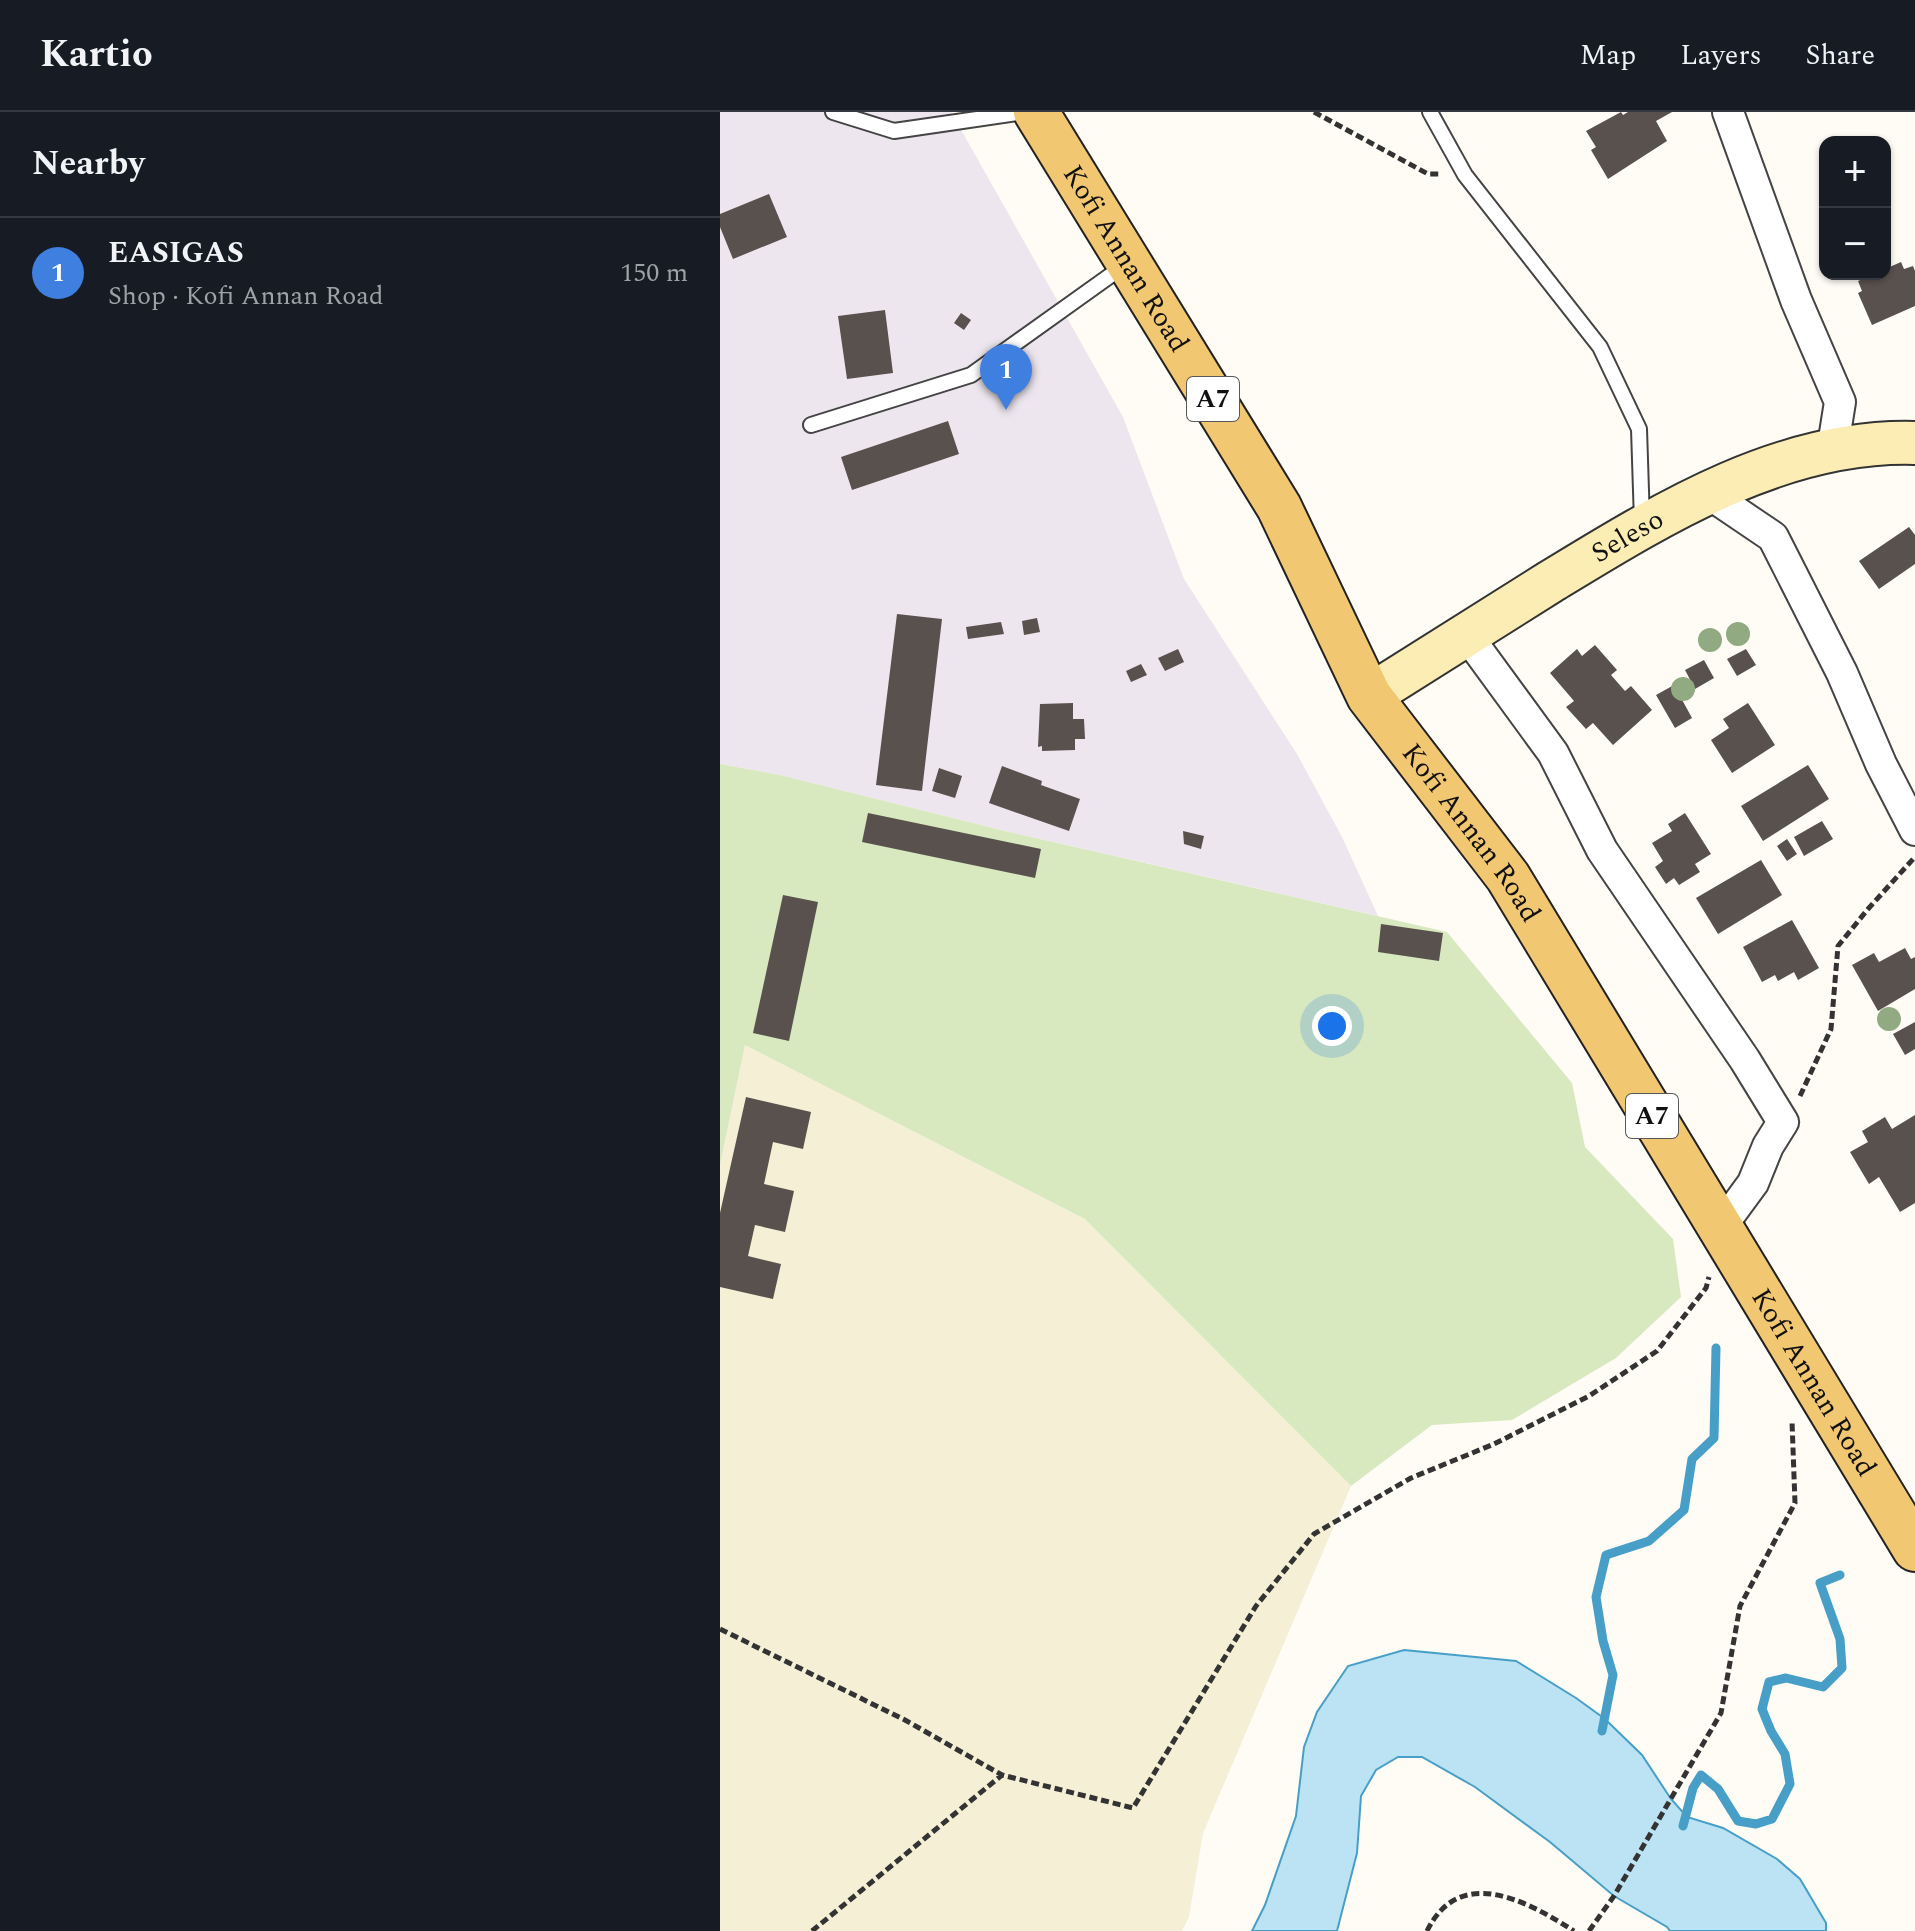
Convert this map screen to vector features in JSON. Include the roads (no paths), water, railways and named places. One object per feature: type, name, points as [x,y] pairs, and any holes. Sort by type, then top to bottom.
[{"type":"main road","name":"Kofi Annan Road","points":[[1036,112],[1279,507],[1369,696],[1508,877],[1915,1549]]},
{"type":"main road","name":"Seleso","points":[[1369,696],[1642,525],[1708,493],[1758,472],[1832,452],[1888,443],[1915,443]]},
{"type":"street","points":[[1728,112],[1796,300],[1840,402],[1832,452]]},
{"type":"street","points":[[1708,493],[1773,537],[1842,673],[1881,764],[1915,830]]},
{"type":"street","points":[[1466,634],[1553,753],[1602,850],[1745,1060],[1783,1122],[1768,1146],[1753,1183],[1720,1228]]},
{"type":"lane","points":[[833,112],[894,131],[1025,112]]},
{"type":"lane","points":[[1430,112],[1465,175],[1600,347],[1639,429],[1642,525]]},
{"type":"lane","points":[[811,425],[971,375],[1129,262]]},
{"type":"water","points":[[1404,1650],[1516,1661],[1576,1698],[1605,1719],[1642,1755],[1687,1817],[1723,1828],[1777,1859],[1800,1879],[1826,1923],[1826,1931],[1670,1931],[1614,1896],[1550,1842],[1475,1787],[1422,1757],[1398,1757],[1376,1770],[1361,1796],[1357,1853],[1337,1931],[1252,1931],[1265,1905],[1296,1816],[1304,1747],[1317,1712],[1348,1666]]},
{"type":"waterway","points":[[1602,1731],[1613,1675],[1603,1641],[1596,1597],[1606,1555],[1649,1541],[1684,1510],[1692,1459],[1714,1438],[1716,1348]]},
{"type":"waterway","points":[[1683,1826],[1693,1788],[1701,1775],[1718,1789],[1738,1821],[1756,1824],[1772,1819],[1790,1784],[1785,1754],[1762,1709],[1769,1682],[1786,1678],[1823,1687],[1842,1668],[1840,1639],[1820,1583],[1840,1575]]},
{"type":"place","name":"EASIGAS","points":[[1006,410]]}]
